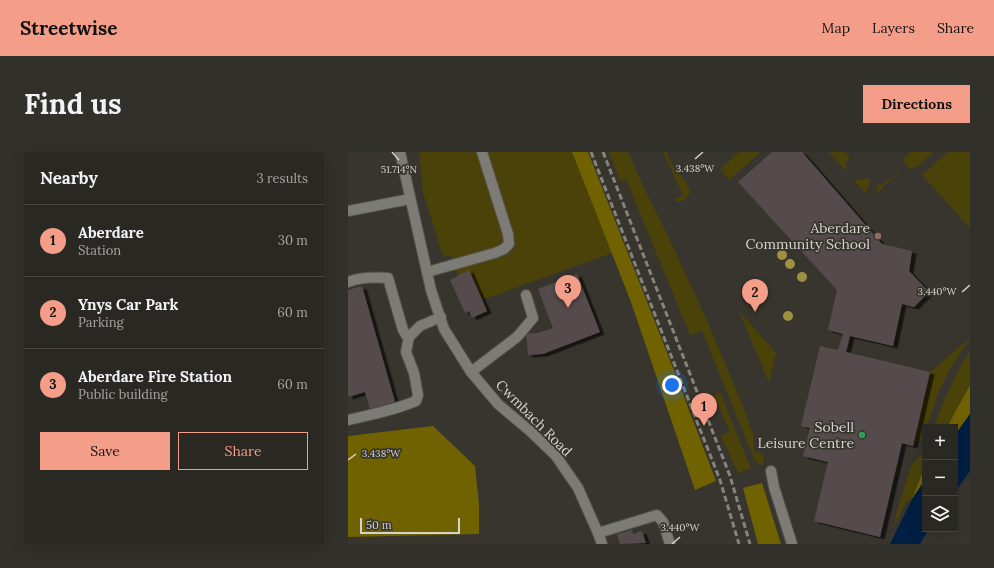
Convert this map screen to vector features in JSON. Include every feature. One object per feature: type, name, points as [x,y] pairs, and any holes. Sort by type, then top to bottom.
[{"type":"street","name":"Cwmbach Road","points":[[400,152],[431,290],[444,329],[471,372],[498,404],[530,431],[556,456],[578,488],[602,544]]},
{"type":"street","points":[[427,272],[495,253],[504,249],[509,244],[508,234],[482,152]]},
{"type":"street","points":[[348,211],[410,199]]},
{"type":"street","points":[[348,282],[369,277],[388,278],[403,330],[409,337]]},
{"type":"street","points":[[471,372],[516,337],[533,318],[526,295]]},
{"type":"street","points":[[348,420],[372,415],[416,401],[418,395],[414,373],[406,352],[409,337],[420,326],[441,317]]},
{"type":"street","points":[[771,471],[774,487],[792,544]]},
{"type":"street","points":[[598,533],[657,515],[663,522],[670,544]]},
{"type":"shaded area","points":[[419,152],[572,152],[612,253],[482,300],[458,276],[451,255],[443,257],[423,192]]},
{"type":"shaded area","points":[[572,152],[588,152],[716,481],[695,490],[631,302]]},
{"type":"shaded area","points":[[609,152],[628,152],[708,323],[753,434],[754,453],[763,453],[764,465],[758,464],[754,459],[702,331],[690,335],[626,179],[620,181]]},
{"type":"shaded area","points":[[663,152],[667,152],[673,167],[687,184],[689,189],[687,198],[681,202],[674,199],[683,195]]},
{"type":"shaded area","points":[[739,152],[761,152],[729,180],[720,169]]},
{"type":"shaded area","points":[[829,152],[845,152],[850,158],[846,162],[846,171]]},
{"type":"shaded area","points":[[911,152],[934,152],[915,168],[914,167],[910,170],[903,161]]},
{"type":"shaded area","points":[[948,152],[970,152],[970,228],[922,175]]},
{"type":"shaded area","points":[[902,169],[875,195],[878,184],[882,185]]},
{"type":"shaded area","points":[[867,177],[870,181],[866,194],[854,180],[863,180]]},
{"type":"shaded area","points":[[739,311],[777,354],[777,356],[775,356],[769,383]]},
{"type":"shaded area","points":[[970,338],[951,367],[938,393],[928,424],[922,424],[922,437],[913,446],[930,372]]},
{"type":"shaded area","points":[[970,351],[970,385],[949,424],[936,424],[938,415],[956,374]]},
{"type":"shaded area","points":[[970,385],[970,414],[958,431],[958,424],[949,424]]},
{"type":"shaded area","points":[[720,392],[751,468],[738,473],[721,436],[730,432],[714,395]]},
{"type":"shaded area","points":[[433,426],[475,466],[479,504],[479,534],[348,537],[348,436]]},
{"type":"shaded area","points":[[922,453],[922,474],[911,501],[907,500],[893,528],[900,501],[912,464]]},
{"type":"shaded area","points":[[922,473],[922,484],[912,499]]},
{"type":"shaded area","points":[[762,483],[781,544],[758,544],[743,488]]},
{"type":"water","points":[[970,414],[970,471],[958,488],[958,460],[958,431]]},
{"type":"water","points":[[922,484],[922,532],[927,532],[920,544],[890,544],[912,499]]},
{"type":"building","points":[[772,152],[802,152],[882,244],[912,251],[909,271],[929,292],[914,307],[902,304],[893,346],[850,336],[846,352],[930,372],[913,446],[902,443],[880,537],[814,521],[828,462],[803,456],[810,428],[801,426],[820,346],[838,350],[843,334],[828,330],[837,290],[738,182]]},
{"type":"building","points":[[469,270],[487,311],[472,318],[469,311],[465,313],[450,280]]},
{"type":"building","points":[[577,274],[600,332],[543,354],[528,355],[526,334],[538,333],[553,328],[538,289]]},
{"type":"building","points":[[362,286],[395,402],[370,409],[365,392],[348,397],[348,290]]},
{"type":"building","points":[[632,530],[633,534],[642,531],[646,543],[620,544],[617,534]]},
{"type":"railway","points":[[591,152],[720,480],[739,544]]},
{"type":"railway","points":[[603,152],[730,476],[750,544]]},
{"type":"place","name":"Aberdare Community School","points":[[878,236]]},
{"type":"place","name":"Aberdare Fire Station","points":[[568,308]]},
{"type":"place","name":"Ynys Car Park","points":[[755,312]]},
{"type":"place","name":"Aberdare","points":[[704,426]]},
{"type":"place","name":"Sobell Leisure Centre","points":[[862,435]]}]
